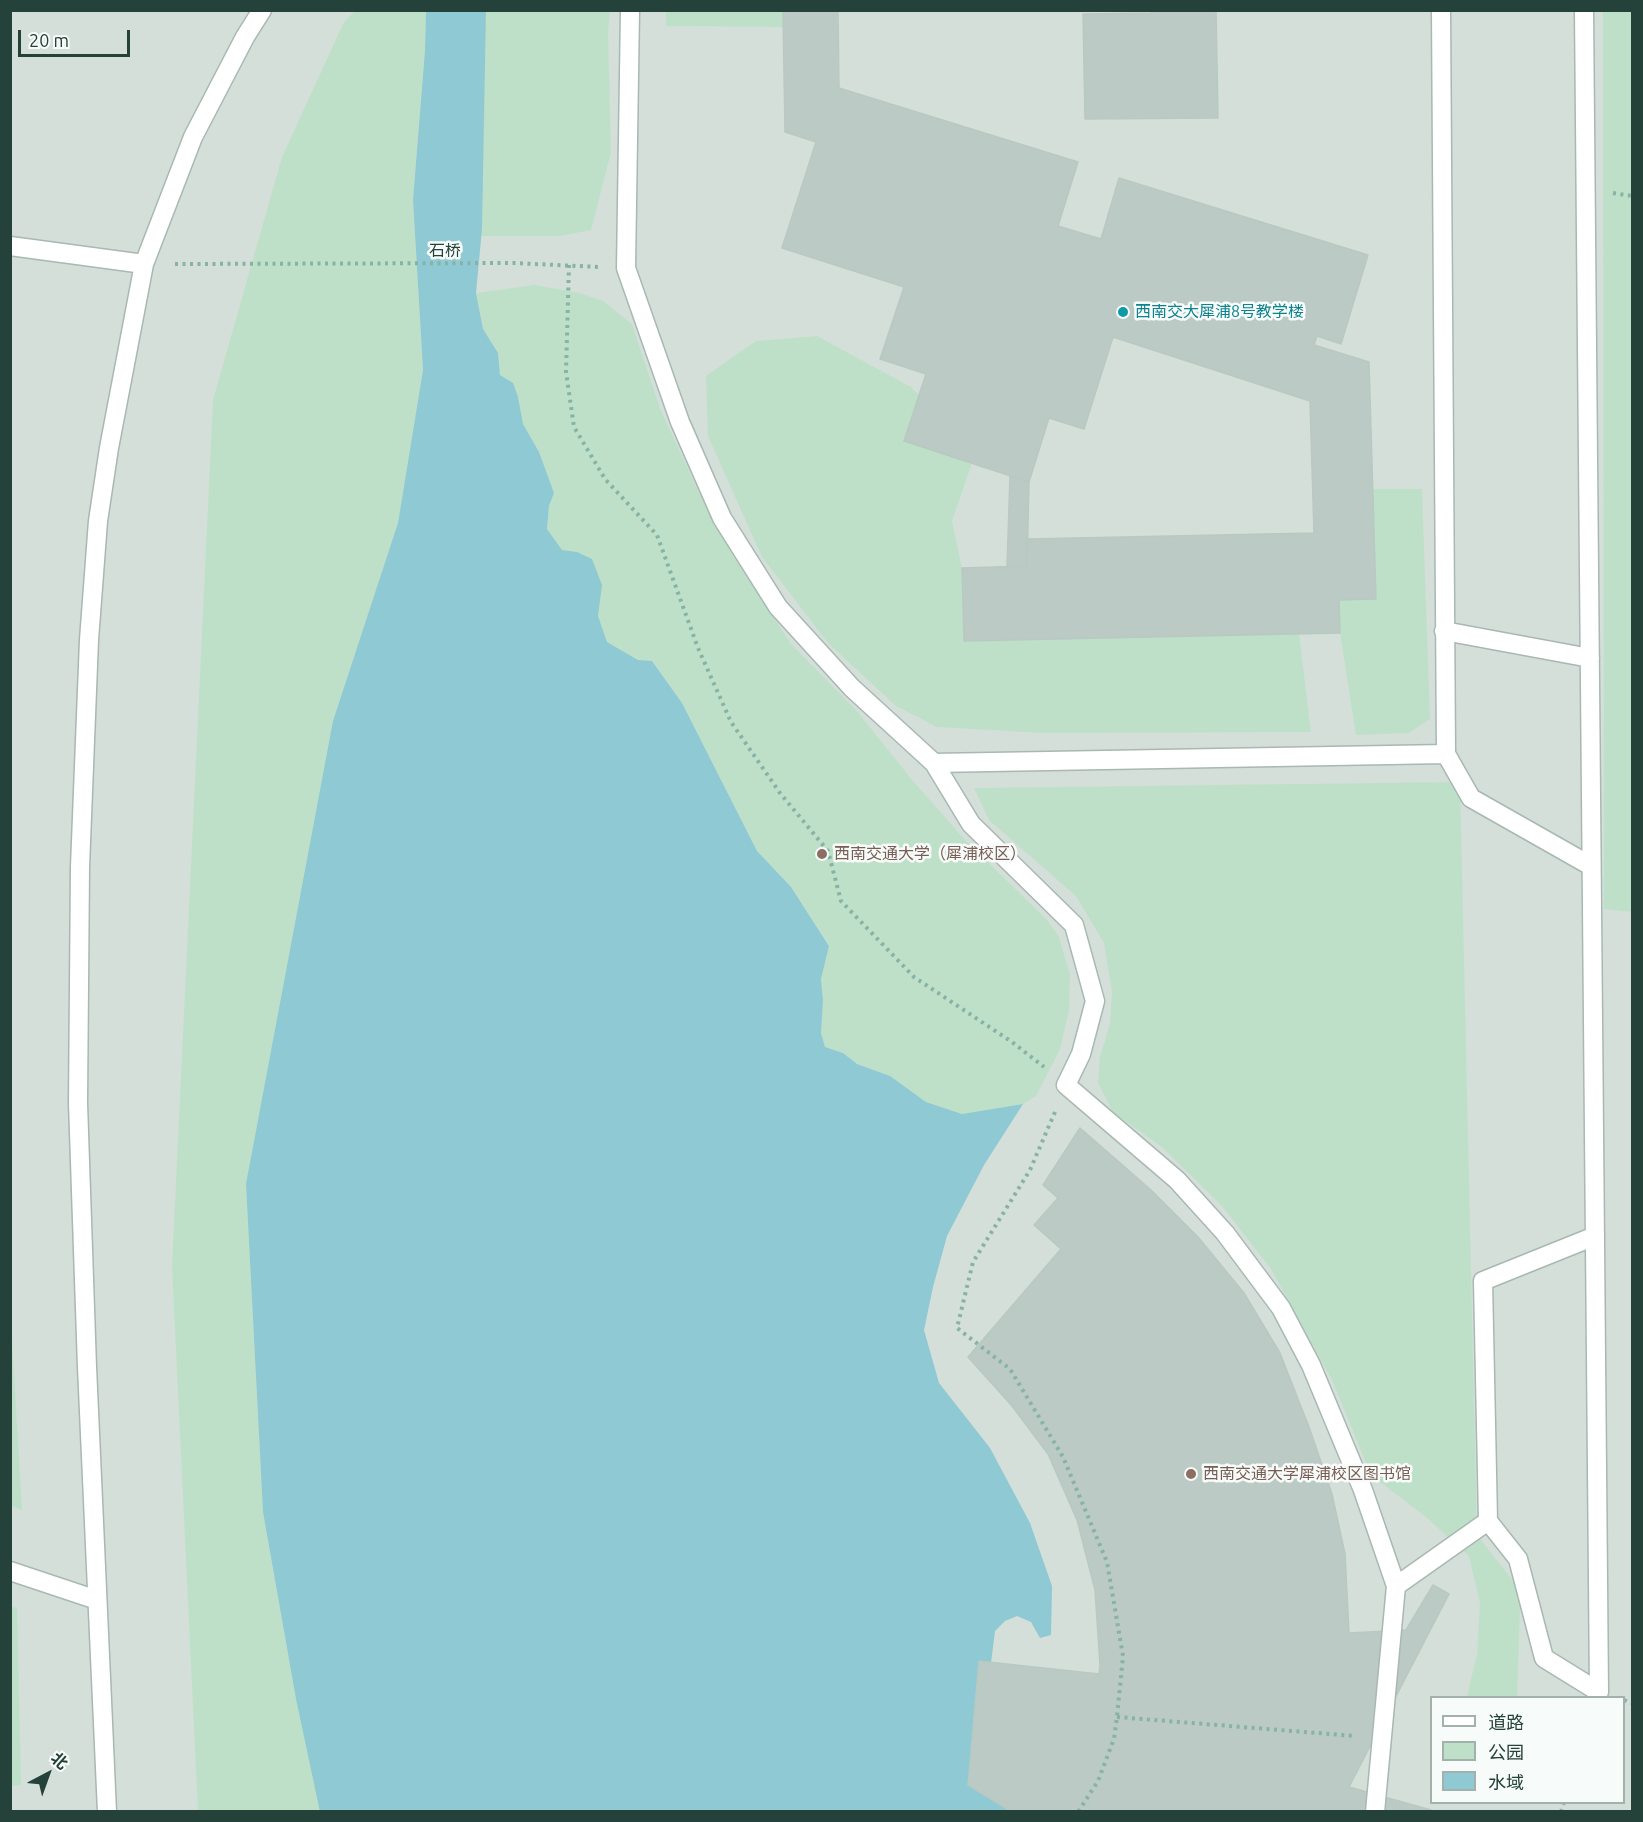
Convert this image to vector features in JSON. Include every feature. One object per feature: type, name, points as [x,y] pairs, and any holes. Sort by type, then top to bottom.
[{"type":"street","points":[[107,1812],[86,1356],[78,1103],[80,867],[89,639],[98,521],[109,448],[144,264],[193,137],[245,37],[262,10]]},
{"type":"street","points":[[630,10],[626,268],[680,422],[722,518],[778,607],[852,688],[934,763],[971,824],[1074,925],[1095,1001],[1081,1054],[1066,1085],[1177,1180],[1225,1233],[1281,1308],[1311,1365],[1363,1490],[1396,1586],[1375,1812]]},
{"type":"street","points":[[1441,10],[1446,754],[1471,798],[1592,866]]},
{"type":"street","points":[[1584,10],[1592,866],[1599,1692],[1544,1658],[1518,1559],[1488,1521],[1483,1281],[1595,1236]]},
{"type":"street","points":[[10,246],[144,264]]},
{"type":"street","points":[[1444,631],[1590,658]]},
{"type":"street","points":[[934,763],[1446,754]]},
{"type":"street","points":[[1396,1586],[1488,1521]]},
{"type":"street","points":[[10,1571],[98,1600]]},
{"type":"path","name":"石桥","points":[[144,264],[513,263],[626,268]]},
{"type":"path","points":[[569,266],[566,372],[574,427],[605,479],[657,535],[698,648],[731,722],[780,793],[828,851],[841,901],[914,977],[1012,1042],[1066,1085],[1030,1170],[973,1262],[957,1328],[1010,1369],[1063,1457],[1107,1562],[1123,1656],[1117,1717],[1114,1739],[1098,1781],[1078,1812]]},
{"type":"path","points":[[1117,1717],[1382,1738]]},
{"type":"shaded area","name":"西南交通大学（犀浦校区）","points":[[11,11],[1632,11],[1632,1811],[11,1812]]},
{"type":"green space","points":[[355,11],[426,11],[413,200],[423,370],[398,523],[246,1184],[263,1512],[296,1699],[320,1811],[198,1812],[172,1267],[213,400],[282,157],[344,22]]},
{"type":"green space","points":[[486,11],[610,11],[608,31],[611,152],[591,230],[560,236],[481,236]]},
{"type":"green space","points":[[666,11],[783,11],[783,27],[666,26]]},
{"type":"green space","points":[[1603,11],[1632,11],[1632,912],[1604,909]]},
{"type":"green space","points":[[535,285],[579,293],[603,301],[632,324],[661,411],[702,499],[751,583],[791,644],[856,710],[913,781],[966,841],[1047,920],[1059,937],[1070,975],[1069,1010],[1060,1049],[1036,1096],[1023,1104],[962,1114],[926,1102],[890,1076],[857,1064],[843,1053],[825,1047],[821,1033],[823,1000],[821,979],[829,945],[791,887],[757,851],[682,703],[653,662],[638,660],[607,642],[598,616],[599,602],[577,552],[562,550],[547,529],[549,506],[554,493],[539,452],[523,424],[518,397],[500,375],[498,353],[483,329],[476,293]]},
{"type":"green space","points":[[817,336],[911,387],[919,395],[904,441],[972,463],[952,521],[962,568],[964,641],[1299,634],[1311,732],[1042,733],[937,727],[896,706],[828,643],[762,557],[708,436],[706,376],[756,341]]},
{"type":"green space","points":[[1373,489],[1422,489],[1430,719],[1409,733],[1356,735],[1340,633],[1339,600],[1376,598]]},
{"type":"green space","points":[[1460,782],[1477,1535],[1514,1582],[1520,1610],[1517,1696],[1467,1696],[1477,1654],[1480,1603],[1469,1556],[1426,1517],[1371,1475],[1332,1380],[1271,1269],[1222,1206],[1163,1148],[1113,1112],[1098,1083],[1100,1057],[1110,1024],[1112,992],[1104,943],[1076,896],[989,820],[974,788]]},
{"type":"green space","points":[[11,1323],[22,1510],[11,1506]]},
{"type":"green space","points":[[10,1606],[17,1608],[21,1785],[11,1786]]},
{"type":"water","points":[[426,11],[486,11],[482,229],[476,293],[483,329],[498,353],[500,375],[513,383],[523,424],[539,452],[554,493],[549,506],[547,529],[562,550],[577,552],[592,559],[602,585],[598,616],[607,642],[638,660],[652,661],[682,703],[757,851],[791,887],[829,946],[821,979],[823,1000],[821,1033],[825,1047],[843,1053],[857,1064],[890,1076],[926,1102],[962,1114],[1023,1104],[984,1165],[947,1236],[924,1330],[939,1383],[990,1448],[1030,1523],[1052,1586],[1051,1635],[1040,1638],[1031,1622],[1017,1616],[1005,1621],[995,1631],[991,1663],[1012,1811],[320,1812],[296,1699],[263,1512],[246,1184],[333,721],[398,523],[423,370],[413,200]]},
{"type":"building","name":"西南交大犀浦8号教学楼","points":[[783,10],[838,10],[839,88],[1078,162],[1058,226],[1101,239],[1119,178],[1368,255],[1341,344],[1317,336],[1314,345],[1369,362],[1376,599],[1339,600],[1340,633],[964,641],[962,568],[1027,566],[1026,539],[1314,533],[1310,401],[1113,337],[1084,429],[1049,418],[1029,482],[904,441],[926,374],[880,359],[904,287],[782,248],[816,142],[785,132]]},
{"type":"building","points":[[1151,10],[1216,10],[1218,118],[1085,119],[1083,14],[1151,13]]},
{"type":"building","points":[[1010,476],[1029,482],[1027,566],[1007,567]]},
{"type":"building","name":"西南交通大学犀浦校区图书馆","points":[[1080,1128],[1151,1190],[1198,1237],[1244,1293],[1280,1353],[1332,1494],[1345,1554],[1349,1633],[1406,1630],[1433,1585],[1449,1594],[1349,1787],[1438,1812],[1012,1812],[968,1785],[979,1661],[1099,1674],[1095,1590],[1077,1520],[1048,1454],[1012,1406],[968,1357],[1061,1249],[1034,1225],[1058,1198],[1043,1185]]},
{"type":"place","name":"西南交大犀浦8号教学楼","points":[[1123,312]]},
{"type":"place","name":"西南交通大学（犀浦校区）","points":[[822,854]]},
{"type":"place","name":"西南交通大学犀浦校区图书馆","points":[[1191,1474]]}]
